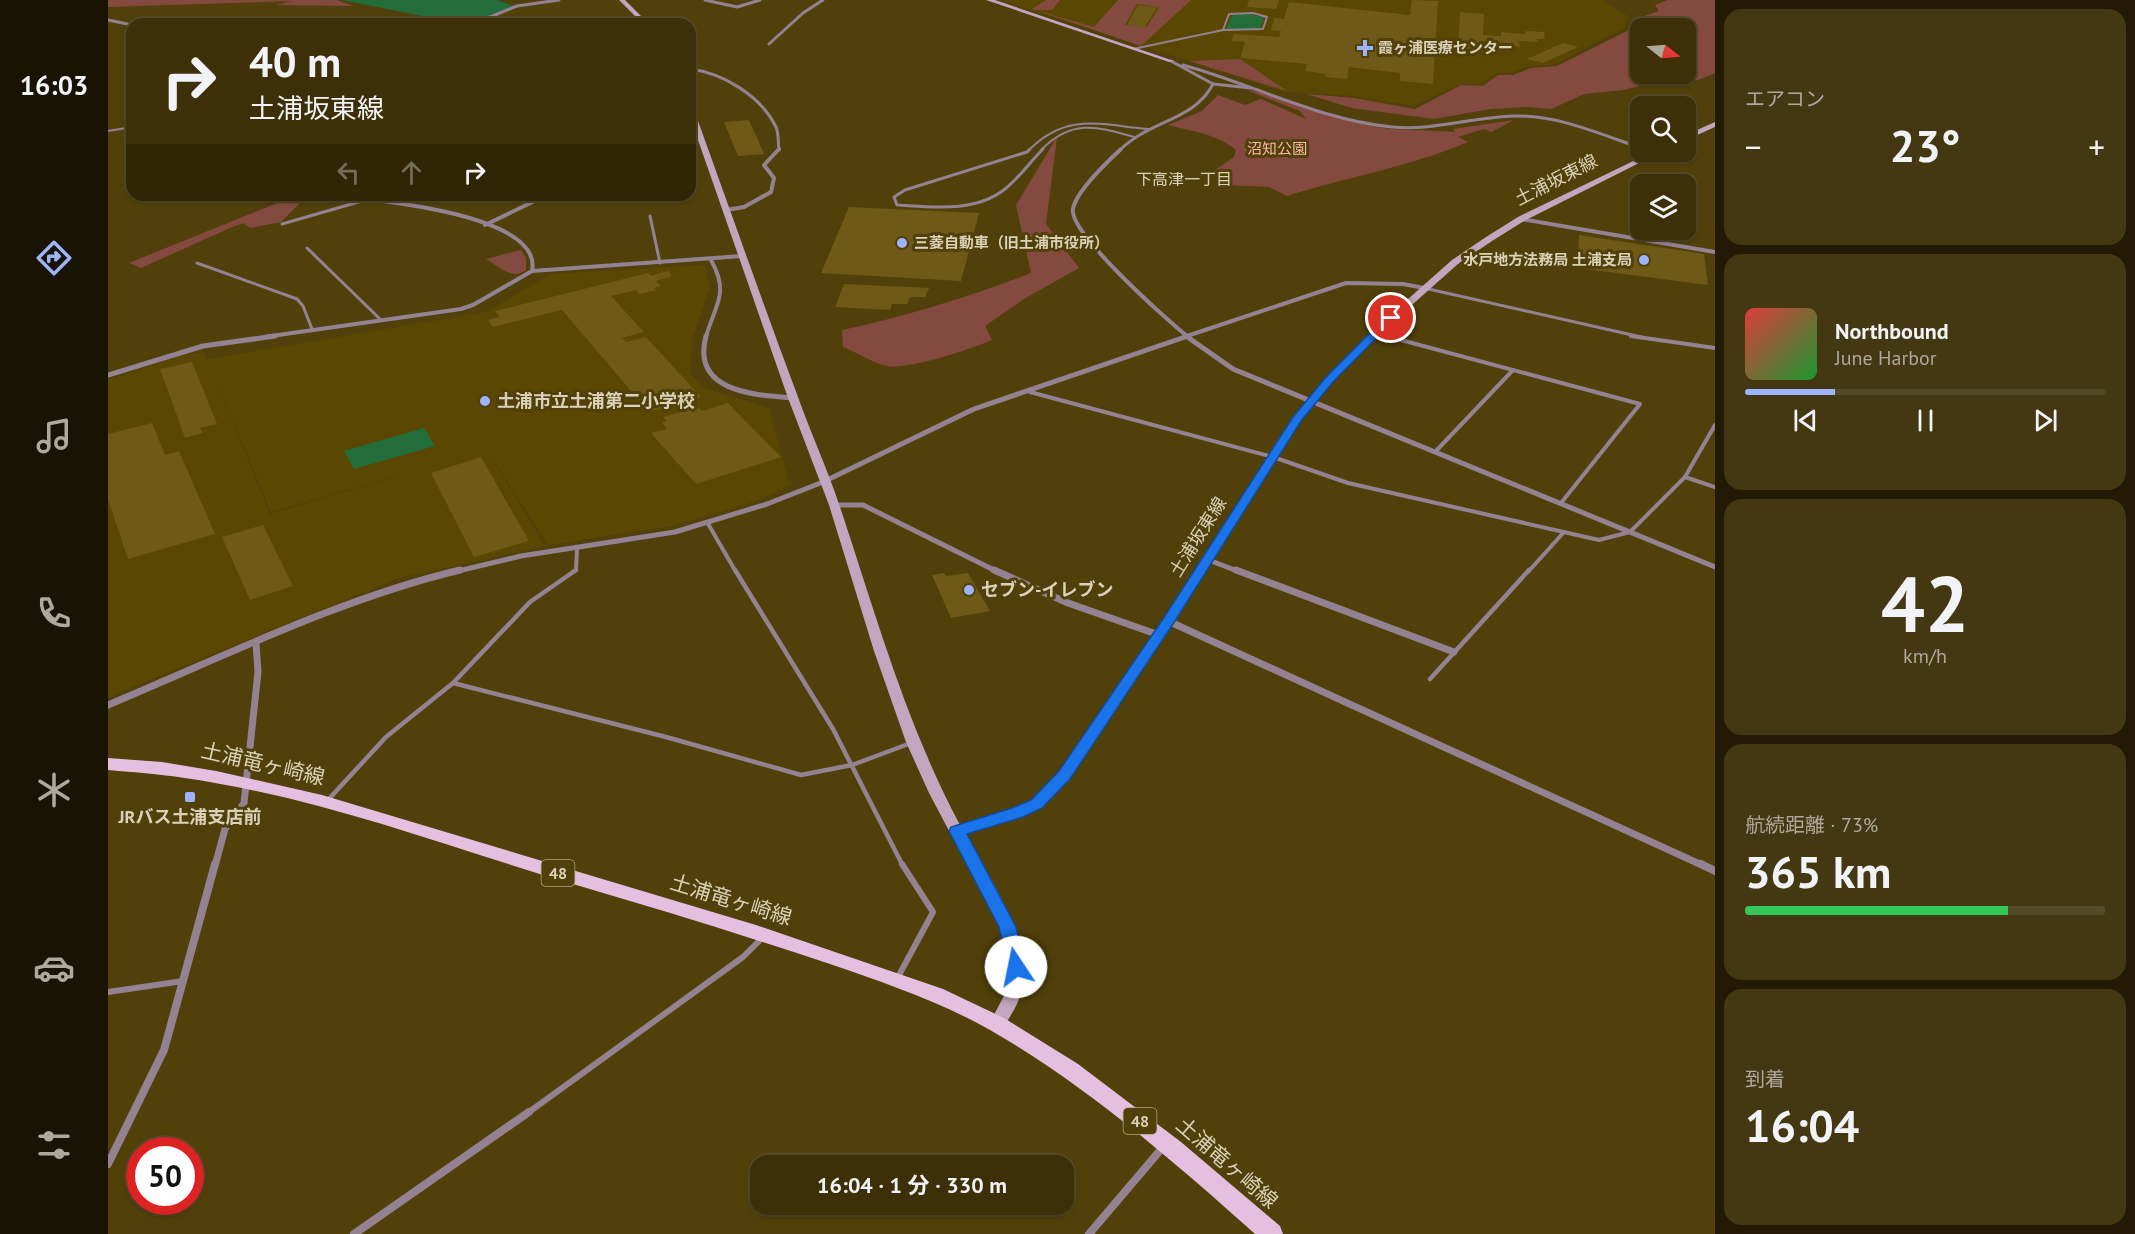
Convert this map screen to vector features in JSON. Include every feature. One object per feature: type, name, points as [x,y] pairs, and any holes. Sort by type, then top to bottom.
[{"type":"main road","name":"土浦竜ヶ崎線","points":[[108,764],[150,765],[325,803],[766,934],[897,979],[997,1024],[1107,1097],[1168,1142],[1272,1234]]},
{"type":"street","points":[[488,17],[528,4],[559,0]]},
{"type":"street","points":[[622,0],[640,18]]},
{"type":"street","points":[[705,0],[737,7],[760,0]]},
{"type":"street","points":[[769,44],[803,13],[819,5],[823,0]]},
{"type":"street","points":[[989,0],[1133,49],[1342,115],[1390,127],[1428,128],[1503,117],[1530,117],[1551,120],[1630,145]]},
{"type":"street","points":[[108,20],[126,24]]},
{"type":"street","points":[[1171,61],[1213,84],[1258,88]]},
{"type":"street","points":[[696,69],[705,69],[720,75],[751,98],[777,129],[779,150],[764,165],[774,178],[771,192],[744,207],[726,210]]},
{"type":"street","points":[[1213,84],[1209,94],[1198,107],[1134,137],[1076,199],[1072,212],[1077,227],[1093,247],[1186,336],[1233,369],[1715,567]]},
{"type":"street","points":[[696,124],[793,398],[834,505],[880,651],[913,742],[936,793],[1008,927],[1016,967],[1012,997],[997,1024]]},
{"type":"street","points":[[1696,133],[1715,124]]},
{"type":"street","name":"土浦坂東線","points":[[957,831],[1017,813],[1036,804],[1049,793],[1064,775],[1159,635],[1206,559],[1311,400],[1375,333],[1455,262],[1521,219],[1635,162]]},
{"type":"street","points":[[383,201],[429,208],[502,230],[528,248],[533,257],[532,271]]},
{"type":"street","points":[[485,225],[534,201]]},
{"type":"street","points":[[1521,219],[1715,252]]},
{"type":"street","points":[[108,375],[186,350],[473,305],[532,271],[742,256]]},
{"type":"street","points":[[711,260],[721,280],[718,303],[709,322],[703,347],[707,370],[714,381],[741,393],[793,398]]},
{"type":"street","points":[[108,705],[311,620],[428,578],[521,556],[675,532],[767,504],[824,482],[974,409],[1030,392],[1186,336],[1346,283],[1403,284],[1424,288]]},
{"type":"street","points":[[834,505],[863,505],[955,553],[1068,603],[1159,635]]},
{"type":"street","points":[[1206,559],[1454,652]]},
{"type":"street","points":[[1168,621],[1715,871]]},
{"type":"street","points":[[108,1164],[164,1050],[225,829],[244,803],[244,784],[258,672],[256,644]]},
{"type":"street","points":[[354,1234],[529,1112]]},
{"type":"street","points":[[1089,1234],[1168,1142]]},
{"type":"lane","points":[[1133,49],[1223,30],[1257,32],[1263,30],[1267,17],[1239,12],[1229,14],[1223,30]]},
{"type":"lane","points":[[1134,137],[1108,129],[1065,129],[1051,138],[1013,182],[998,195],[961,207],[897,205],[894,197],[904,190],[1027,152],[1043,136],[1061,126],[1083,124],[1149,129]]},
{"type":"lane","points":[[108,132],[126,128]]},
{"type":"lane","points":[[282,224],[363,201]]},
{"type":"lane","points":[[650,216],[660,263]]},
{"type":"lane","points":[[307,248],[380,319]]},
{"type":"lane","points":[[197,263],[297,299],[303,306],[312,329]]},
{"type":"lane","points":[[1424,288],[1626,335],[1715,348]]},
{"type":"lane","points":[[1375,333],[1640,404],[1562,503]]},
{"type":"lane","points":[[1436,451],[1513,370]]},
{"type":"lane","points":[[1030,392],[1273,457],[1348,483],[1599,540],[1630,532],[1684,477],[1715,425]]},
{"type":"lane","points":[[1684,477],[1715,487]]},
{"type":"lane","points":[[708,522],[760,614],[833,729],[896,856],[933,912],[897,979]]},
{"type":"lane","points":[[1430,679],[1564,532]]},
{"type":"lane","points":[[325,803],[386,737],[453,683],[531,602],[576,570],[577,547]]},
{"type":"lane","points":[[453,683],[666,737],[801,775],[852,765],[913,742]]},
{"type":"lane","points":[[529,1112],[743,957],[766,934]]},
{"type":"lane","points":[[108,992],[183,981]]},
{"type":"shaded area","points":[[342,0],[497,0],[514,6],[485,18],[432,18]]},
{"type":"shaded area","name":"霞ヶ浦医療センター","points":[[1000,0],[1602,0],[1628,16],[1625,27],[1555,64],[1530,66],[1510,73],[1497,74],[1480,84],[1461,84],[1413,106],[1355,96],[1285,92]]},
{"type":"shaded area","points":[[1240,13],[1264,17],[1260,29],[1226,29],[1232,15]]},
{"type":"shaded area","points":[[705,265],[710,287],[692,340],[691,374],[702,387],[769,408],[790,485],[760,500],[673,526],[548,545],[487,450],[545,546],[399,578],[108,697],[108,380],[180,356],[204,352],[207,359],[486,312],[551,274]],"holes":[[[209,364],[271,512],[421,469],[270,514]]]},
{"type":"shaded area","points":[[424,428],[435,446],[354,469],[344,451]]},
{"type":"green space","points":[[108,0],[336,0],[354,6],[276,5],[291,1],[108,7]]},
{"type":"green space","points":[[1046,0],[1060,0],[1052,10],[1035,10],[1094,27],[1118,0],[1191,0],[1141,46],[1032,9]],"holes":[[[1137,4],[1159,7],[1147,27],[1125,25]]]},
{"type":"green space","points":[[1668,0],[1715,0],[1715,73],[1696,80],[1696,18],[1638,18],[1659,11],[1655,5]]},
{"type":"green space","points":[[1630,30],[1630,84],[1647,84],[1623,90],[1584,94],[1551,109],[1527,107],[1491,109],[1434,119],[1352,108],[1306,94],[1354,98],[1415,109],[1461,85],[1483,86],[1498,75],[1513,75],[1531,68],[1557,66]]},
{"type":"green space","points":[[1240,59],[1287,91],[1189,61]]},
{"type":"green space","name":"沼知公園","points":[[1246,90],[1277,96],[1352,121],[1389,129],[1455,132],[1453,129],[1514,120],[1491,132],[1484,129],[1458,137],[1468,142],[1446,151],[1287,196],[1269,187],[1226,185],[1218,177],[1208,175],[1234,157],[1236,150],[1213,137],[1168,125],[1202,111],[1218,95],[1245,105],[1261,99],[1306,119],[1300,111]]},
{"type":"green space","points":[[1057,137],[1046,224],[1079,268],[1024,299],[985,326],[992,340],[970,348],[924,362],[887,366],[843,347],[842,330],[938,305],[1031,273],[1016,205]]},
{"type":"green space","points":[[282,201],[302,201],[281,222],[250,228],[244,223],[141,268],[129,263]]},
{"type":"green space","points":[[521,250],[526,258],[526,270],[521,273],[506,271],[486,259]]},
{"type":"building","points":[[1249,0],[1279,0],[1276,9],[1247,7]]},
{"type":"building","points":[[1412,0],[1438,1],[1433,84],[1400,81],[1400,73],[1349,67],[1347,79],[1325,77],[1326,74],[1305,71],[1307,64],[1240,58],[1245,42],[1231,41],[1234,34],[1279,37],[1281,31],[1271,30],[1274,18],[1284,19],[1289,2],[1410,15]]},
{"type":"building","points":[[1138,5],[1157,7],[1145,27],[1127,25]]},
{"type":"building","points":[[1460,12],[1484,14],[1483,35],[1501,36],[1501,32],[1525,34],[1526,31],[1544,32],[1545,39],[1537,39],[1538,42],[1519,41],[1520,47],[1483,41],[1483,52],[1458,50]]},
{"type":"building","points":[[1563,43],[1578,47],[1543,63],[1527,59]]},
{"type":"building","points":[[749,120],[764,154],[738,156],[724,122]]},
{"type":"building","name":"三菱自動車（旧土浦市役所）","points":[[849,207],[979,213],[961,281],[821,273]]},
{"type":"building","points":[[1579,235],[1704,254],[1708,285],[1578,268]]},
{"type":"building","points":[[668,271],[672,276],[656,281],[661,286],[654,288],[657,290],[640,294],[636,290],[611,296],[644,332],[622,338],[626,342],[646,337],[701,397],[649,412],[562,310],[493,327],[488,320],[500,317],[495,311],[648,273],[651,276]]},
{"type":"building","points":[[844,284],[929,288],[925,297],[910,297],[907,304],[892,304],[890,310],[835,307]]},
{"type":"building","points":[[192,362],[217,424],[200,428],[203,433],[185,438],[160,369]]},
{"type":"building","points":[[728,403],[781,457],[696,484],[651,433],[667,429],[662,422],[667,421],[663,417],[698,407],[702,411]]},
{"type":"building","points":[[152,423],[165,455],[179,451],[215,534],[128,559],[108,499],[108,434]]},
{"type":"building","points":[[481,457],[529,541],[474,557],[431,473]]},
{"type":"building","points":[[263,525],[293,586],[250,600],[222,537]]},
{"type":"building","points":[[944,573],[946,576],[968,573],[990,611],[951,618],[932,575]]},
{"type":"place","name":"霞ヶ浦医療センター","points":[[1365,48]]},
{"type":"place","name":"三菱自動車（旧土浦市役所）","points":[[902,243]]},
{"type":"place","name":"水戸地方法務局 土浦支局","points":[[1644,260]]},
{"type":"place","name":"土浦市立土浦第二小学校","points":[[485,401]]},
{"type":"place","name":"セブン-イレブン","points":[[969,590]]},
{"type":"place","name":"JRバス土浦支店前","points":[[190,797]]},
{"type":"district","name":"下高津一丁目","points":[[1184,179]]},
{"type":"route","points":[[1016,967],[1008,927],[957,831],[1017,813],[1036,804],[1049,793],[1064,775],[1168,621],[1297,419],[1329,379],[1391,318]]}]
